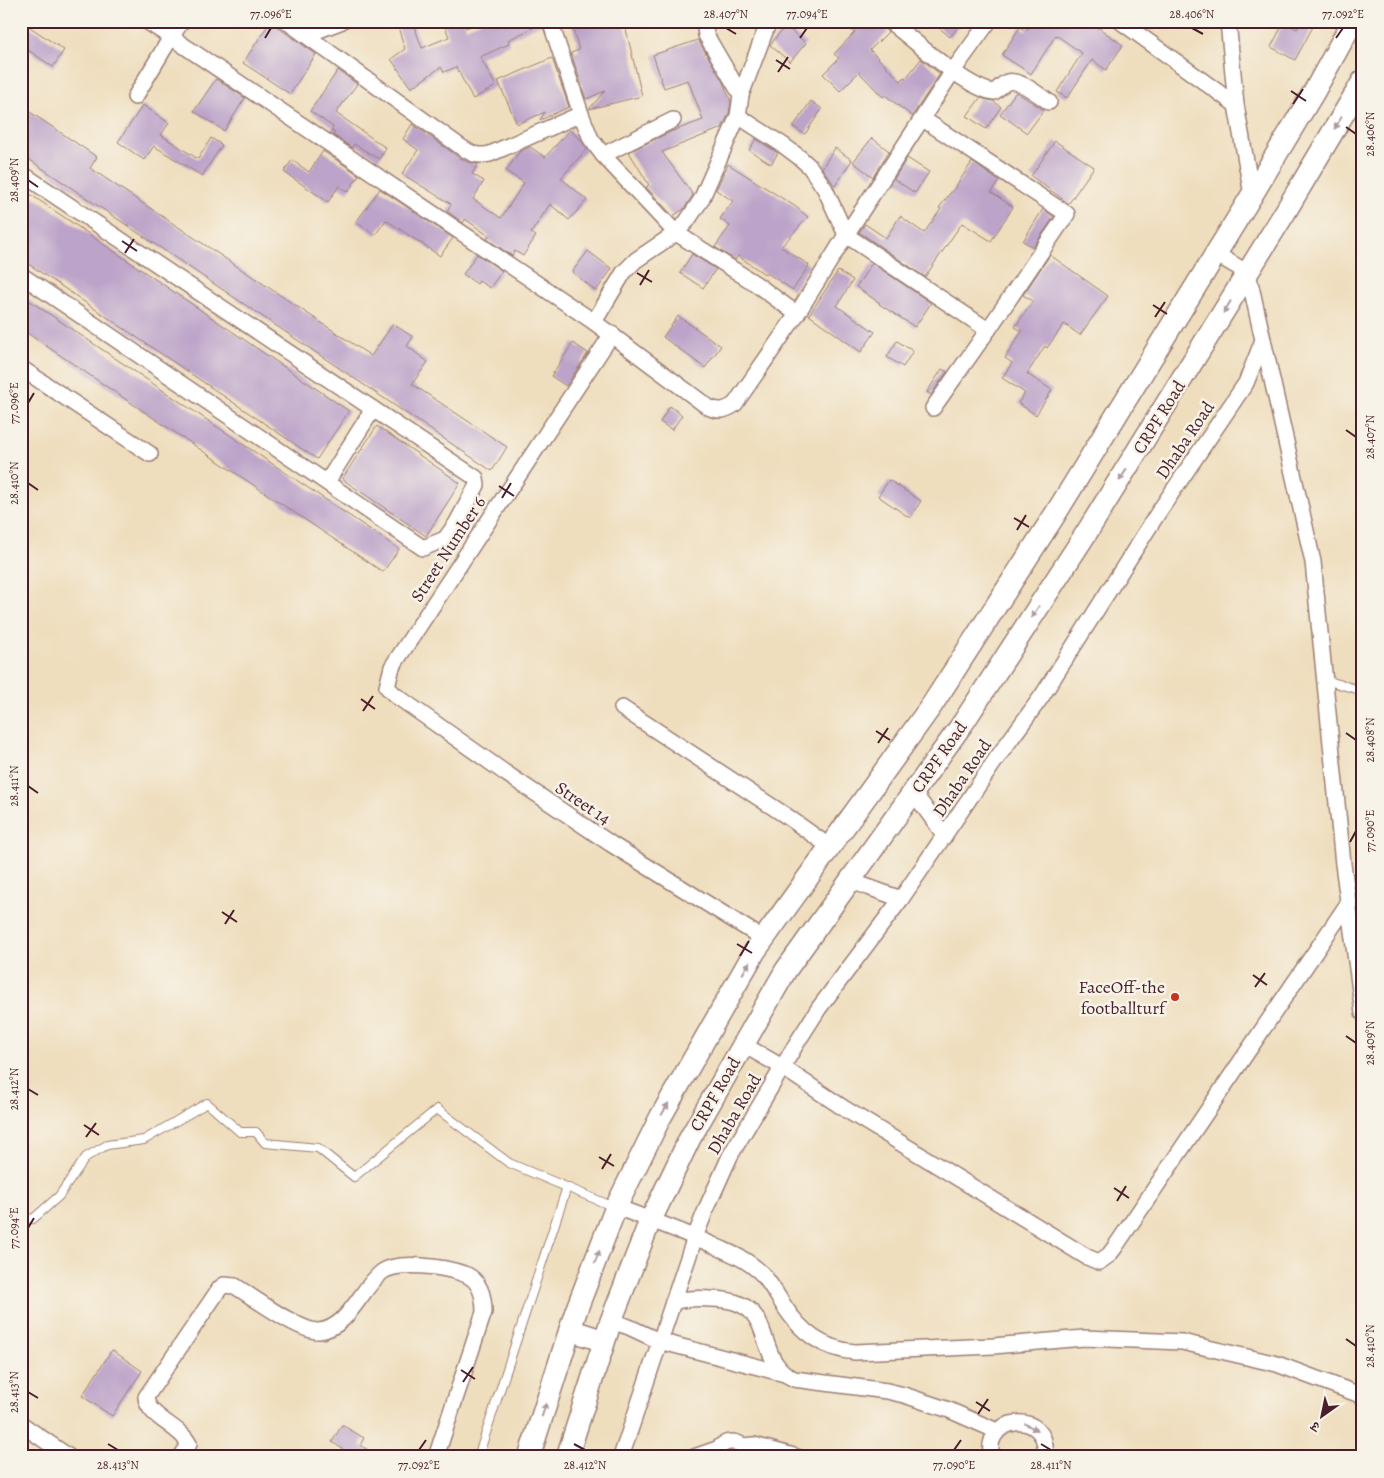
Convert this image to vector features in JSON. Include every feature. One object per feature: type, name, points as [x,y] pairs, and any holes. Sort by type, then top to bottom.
[{"type":"street","points":[[146,21],[612,334],[708,406],[718,411],[728,409],[734,404],[797,314],[953,71],[989,21]]},
{"type":"street","points":[[135,97],[182,21]]},
{"type":"street","points":[[286,21],[461,148],[474,155],[490,154],[581,114]]},
{"type":"street","points":[[306,35],[342,21]]},
{"type":"street","points":[[550,21],[591,139],[604,155],[676,233],[756,284],[797,314]]},
{"type":"street","points":[[710,21],[705,28],[706,35],[741,95]]},
{"type":"street","points":[[594,322],[624,272],[636,260],[676,233],[687,221],[701,200],[738,116],[741,95],[769,21]]},
{"type":"street","points":[[889,21],[953,71],[978,87],[994,92],[1008,82],[1016,82],[1024,85],[1049,102]]},
{"type":"street","points":[[1120,21],[1236,106]]},
{"type":"street","points":[[1228,21],[1236,106],[1252,195]]},
{"type":"street","points":[[529,1457],[579,1302],[616,1207],[660,1118],[756,951],[937,697],[1056,513],[1252,195],[1315,90],[1353,21]]},
{"type":"street","name":"CRPF Road","points":[[567,1457],[607,1331],[651,1219],[690,1138],[786,970],[968,715],[1087,532],[1248,273],[1363,81]]},
{"type":"street","points":[[738,116],[783,145],[810,167],[825,189],[846,235],[988,330]]},
{"type":"street","points":[[923,119],[1067,214],[933,408]]},
{"type":"street","points":[[604,155],[673,120]]},
{"type":"street","points":[[21,172],[476,478],[477,485],[456,524],[445,539],[423,548],[21,276]]},
{"type":"street","points":[[1216,254],[1248,273],[1313,562],[1343,864],[1363,1013]]},
{"type":"street","name":"Street Number 6","points":[[387,687],[392,667],[612,334]]},
{"type":"street","name":"Dhaba Road","points":[[621,1457],[695,1237],[730,1156],[819,1008],[902,899],[997,758],[1042,696],[1158,513],[1246,383],[1263,340]]},
{"type":"street","points":[[21,368],[150,454]]},
{"type":"street","points":[[326,482],[373,409]]},
{"type":"street","name":"Street 14","points":[[387,687],[395,695],[504,772],[594,833],[764,939]]},
{"type":"street","points":[[622,708],[788,817],[830,847]]},
{"type":"street","points":[[914,793],[945,836]]},
{"type":"street","points":[[851,881],[902,899]]},
{"type":"street","points":[[744,1045],[853,1114],[1087,1257],[1099,1262],[1109,1255],[1115,1247],[1349,902]]},
{"type":"street","points":[[616,1207],[695,1237],[744,1260],[767,1280],[784,1307],[803,1330],[819,1342],[841,1351],[993,1346],[1084,1338],[1182,1342],[1277,1364],[1363,1396]]},
{"type":"street","points":[[181,1457],[189,1444],[185,1437],[148,1407],[146,1397],[220,1288],[224,1285],[235,1286],[302,1327],[318,1331],[340,1323],[369,1285],[382,1272],[398,1266],[414,1266],[468,1275],[480,1287],[484,1302],[484,1312],[436,1457]]},
{"type":"street","points":[[673,1302],[686,1298],[722,1299],[746,1306],[762,1328],[778,1368],[785,1374]]},
{"type":"street","points":[[570,1330],[607,1331],[630,1327],[659,1342],[785,1374],[794,1378],[904,1395],[949,1410],[997,1431]]},
{"type":"street","points":[[992,1457],[992,1441],[997,1431],[1006,1425],[1016,1422],[1027,1423],[1036,1428],[1043,1437],[1046,1447],[1045,1457]]},
{"type":"street","points":[[21,1424],[69,1457]]},
{"type":"street","points":[[694,1457],[716,1453],[721,1445],[732,1442],[746,1451],[754,1445],[797,1457]]},
{"type":"lane","points":[[1325,680],[1363,691]]},
{"type":"lane","points":[[21,1217],[33,1219],[60,1196],[86,1157],[107,1145],[144,1140],[207,1102],[240,1132],[256,1132],[265,1143],[318,1148],[354,1177],[437,1109],[509,1163],[616,1207]]},
{"type":"lane","points":[[478,1457],[567,1187]]},
{"type":"building","points":[[21,21],[64,50],[53,67],[21,45]]},
{"type":"building","points":[[443,21],[464,21],[466,28],[482,21],[541,21],[541,24],[508,40],[509,44],[480,57],[496,86],[473,99],[456,67],[444,72],[441,67],[411,88],[391,59],[405,49],[398,27],[413,23],[422,48],[449,37]]},
{"type":"building","points":[[571,21],[624,21],[642,96],[589,109],[605,91],[586,99],[571,53],[579,50]]},
{"type":"building","points":[[835,21],[878,21],[888,32],[870,50],[901,81],[904,77],[906,78],[921,59],[940,74],[912,116],[885,95],[883,97],[859,72],[840,91],[823,74],[839,58],[834,54],[855,32]]},
{"type":"building","points":[[931,21],[963,21],[950,37]]},
{"type":"building","points":[[1033,21],[1089,21],[1123,45],[1106,70],[1092,60],[1067,98],[1057,92],[1082,53],[1056,35],[1031,74],[1002,55],[1020,27],[1026,31]]},
{"type":"building","points":[[1302,21],[1316,21],[1295,60],[1271,47],[1284,22],[1297,29]]},
{"type":"building","points":[[270,22],[316,54],[290,94],[243,63]]},
{"type":"building","points":[[785,26],[806,43],[790,62],[770,45]]},
{"type":"building","points":[[698,40],[722,80],[731,102],[729,113],[722,128],[662,152],[693,195],[684,209],[673,216],[646,187],[649,185],[629,152],[670,132],[703,120],[688,80],[664,88],[653,55]]},
{"type":"building","points":[[552,58],[569,107],[540,120],[545,112],[517,124],[498,81]]},
{"type":"building","points":[[338,70],[357,84],[336,113],[386,148],[379,159],[354,144],[352,148],[333,135],[335,133],[331,130],[333,127],[310,111]]},
{"type":"building","points":[[216,79],[245,98],[224,131],[194,111]]},
{"type":"building","points":[[1016,92],[1044,110],[1027,133],[1000,114]]},
{"type":"building","points":[[980,98],[993,101],[1001,107],[986,129],[967,116]]},
{"type":"building","points":[[811,101],[822,109],[805,134],[793,127]]},
{"type":"building","points":[[143,105],[169,123],[161,135],[198,159],[211,138],[222,145],[202,176],[154,146],[144,160],[118,142]]},
{"type":"building","points":[[21,106],[97,157],[90,168],[371,356],[393,324],[413,337],[407,346],[428,362],[412,384],[507,447],[492,471],[21,154]]},
{"type":"building","points":[[412,124],[460,158],[478,164],[472,174],[484,181],[473,199],[501,218],[524,183],[506,171],[519,152],[530,147],[545,157],[570,130],[582,141],[587,149],[561,178],[587,200],[569,220],[550,204],[531,233],[536,236],[523,256],[515,251],[512,256],[487,239],[489,236],[465,219],[463,223],[447,211],[451,204],[402,174],[418,150],[403,139]]},
{"type":"building","points":[[872,138],[889,151],[873,177],[853,162]]},
{"type":"building","points":[[756,139],[778,153],[771,164],[749,150]]},
{"type":"building","points":[[1055,141],[1094,167],[1069,203],[1031,176]]},
{"type":"building","points":[[835,148],[852,160],[835,186],[822,168]]},
{"type":"building","points":[[323,151],[359,175],[348,192],[339,186],[328,202],[284,172],[292,160],[309,172]]},
{"type":"building","points":[[907,158],[929,172],[915,193],[894,179]]},
{"type":"building","points":[[972,162],[999,181],[991,192],[1013,207],[991,241],[962,223],[925,277],[859,232],[865,224],[886,238],[900,216],[924,233],[941,209],[939,208]]},
{"type":"building","points":[[728,164],[796,207],[808,217],[781,247],[809,265],[793,290],[738,256],[735,260],[715,247],[730,226],[720,219],[733,201],[716,190]]},
{"type":"building","points":[[21,188],[349,411],[317,459],[21,259]]},
{"type":"building","points":[[380,189],[453,238],[440,256],[386,220],[375,235],[356,222]]},
{"type":"building","points":[[1043,209],[1054,217],[1033,247],[1023,241]]},
{"type":"building","points":[[588,251],[612,269],[596,291],[572,272]]},
{"type":"building","points":[[477,254],[502,271],[490,288],[479,281],[477,284],[463,274]]},
{"type":"building","points":[[692,254],[716,269],[703,288],[680,273]]},
{"type":"building","points":[[1050,255],[1108,296],[1080,335],[1064,324],[1047,348],[1045,346],[1027,374],[1052,390],[1036,415],[1018,403],[1025,393],[1002,378],[1012,363],[1005,358],[1022,331],[1015,327],[1033,301],[1023,295]]},
{"type":"building","points":[[872,263],[931,303],[915,327],[856,287]]},
{"type":"building","points":[[838,271],[853,280],[837,306],[875,332],[861,352],[809,315]]},
{"type":"building","points":[[21,295],[399,549],[383,572],[21,329]]},
{"type":"building","points":[[678,316],[721,346],[705,368],[663,337]]},
{"type":"building","points":[[897,341],[913,351],[903,367],[887,357]]},
{"type":"building","points":[[573,343],[588,353],[566,386],[551,376]]},
{"type":"building","points":[[942,369],[947,372],[931,395],[927,392]]},
{"type":"building","points":[[670,406],[682,415],[672,430],[660,422]]},
{"type":"building","points":[[377,426],[460,483],[426,536],[342,479]]},
{"type":"building","points":[[889,480],[921,501],[910,518],[878,496]]},
{"type":"building","points":[[112,1350],[142,1371],[112,1416],[82,1396]]},
{"type":"building","points":[[342,1425],[364,1438],[360,1445],[379,1457],[344,1457],[347,1452],[332,1442]]},
{"type":"place","name":"FaceOff-the footballturf","points":[[1175,997]]}]
